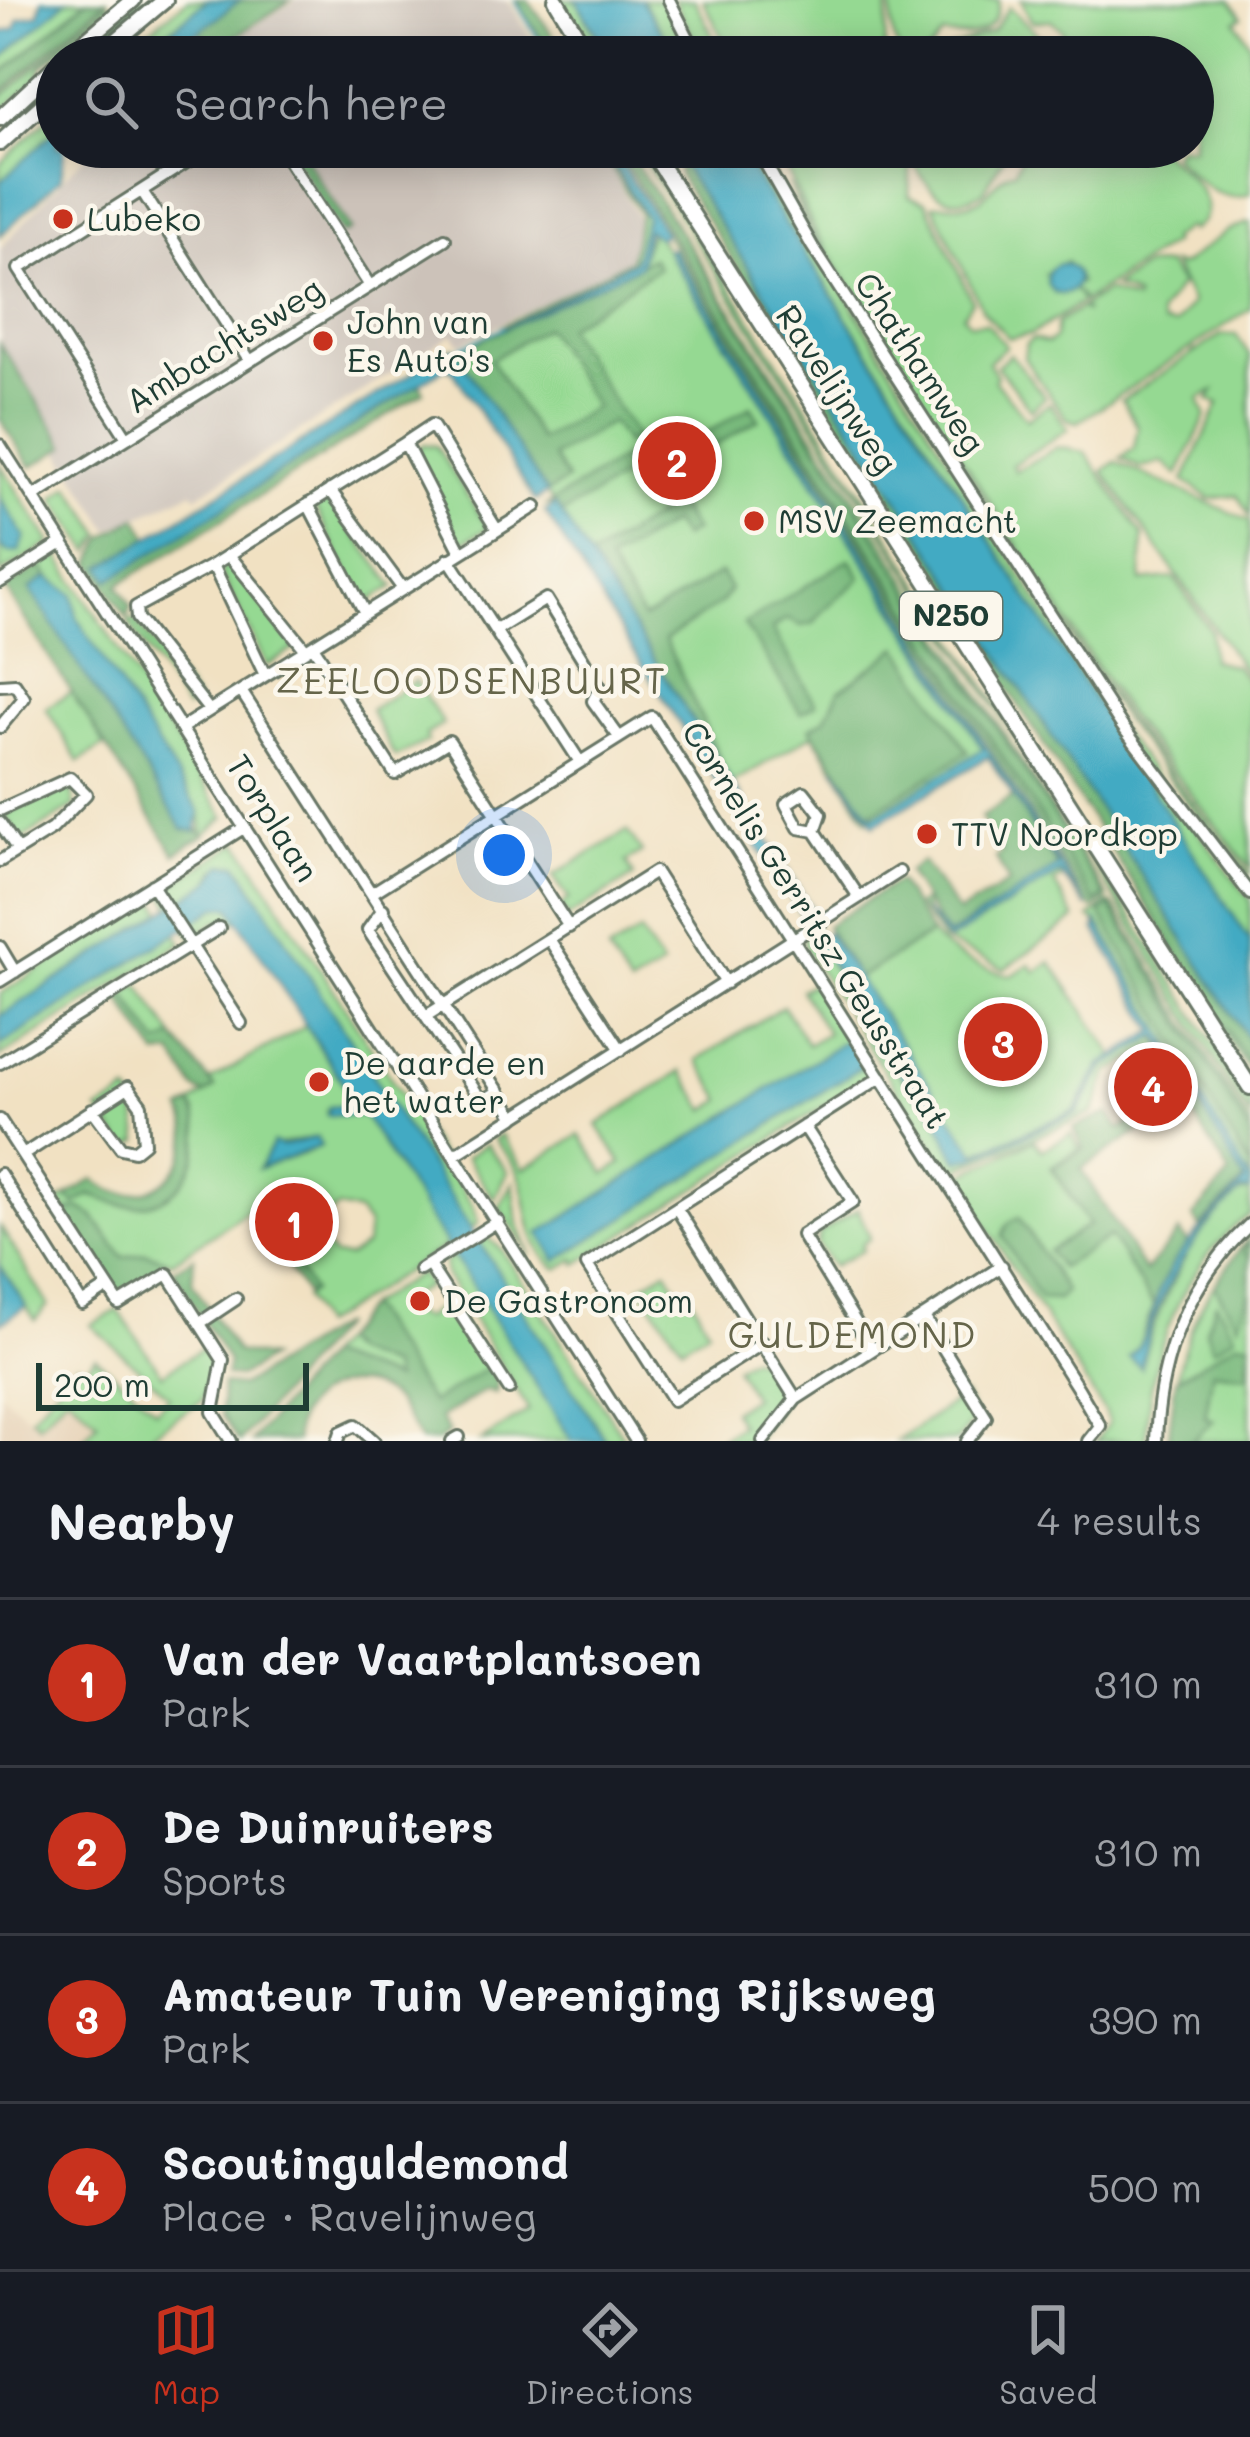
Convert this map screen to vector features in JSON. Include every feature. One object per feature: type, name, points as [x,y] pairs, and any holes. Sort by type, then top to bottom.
[{"type":"main road","points":[[91,36],[133,0]]},
{"type":"main road","points":[[122,36],[165,0]]},
{"type":"main road","points":[[545,0],[576,36]]},
{"type":"main road","points":[[556,0],[562,16]]},
{"type":"main road","points":[[0,118],[36,85]]},
{"type":"main road","points":[[0,142],[36,110]]},
{"type":"main road","name":"Ravelijnweg","points":[[662,168],[1250,1087]]},
{"type":"street","points":[[669,0],[687,36]]},
{"type":"street","points":[[128,438],[19,269],[178,168]]},
{"type":"street","points":[[294,168],[370,286]]},
{"type":"street","name":"Chathamweg","points":[[768,168],[812,247],[1122,726],[1250,886]]},
{"type":"street","points":[[142,191],[250,361]]},
{"type":"street","name":"Ambachtsweg","points":[[33,497],[445,239]]},
{"type":"street","points":[[209,710],[134,610],[230,555],[432,425],[497,530]]},
{"type":"street","points":[[405,442],[455,555],[496,630],[580,762]]},
{"type":"street","name":"Torplaan","points":[[0,445],[636,1441]]},
{"type":"street","points":[[330,490],[403,589]]},
{"type":"street","points":[[308,504],[365,614]]},
{"type":"street","points":[[183,727],[536,506]]},
{"type":"street","points":[[0,583],[62,543]]},
{"type":"street","points":[[230,555],[310,648],[395,774],[448,741],[569,927]]},
{"type":"street","points":[[213,565],[266,675]]},
{"type":"street","points":[[372,893],[619,737],[593,701],[600,687],[546,599],[496,630]]},
{"type":"street","points":[[0,685],[15,684],[24,698],[0,727]]},
{"type":"street","points":[[241,691],[515,1117]]},
{"type":"street","name":"Cornelis Gerritsz Geusstraat","points":[[619,737],[652,717],[796,938],[1100,1426],[1088,1441]]},
{"type":"street","points":[[0,810],[70,778],[83,788],[79,806],[0,861]]},
{"type":"street","points":[[0,823],[18,850]]},
{"type":"street","points":[[0,982],[245,827]]},
{"type":"street","points":[[815,831],[859,897]]},
{"type":"street","name":"Chathamweg","points":[[1211,839],[1250,886]]},
{"type":"street","points":[[426,1016],[655,872],[726,983]]},
{"type":"street","points":[[456,1154],[899,872]]},
{"type":"street","points":[[152,885],[242,1023]]},
{"type":"street","points":[[383,909],[368,930],[482,1101],[499,1091]]},
{"type":"street","points":[[0,1063],[219,928]]},
{"type":"street","points":[[549,939],[621,1050]]},
{"type":"street","points":[[0,947],[15,972]]},
{"type":"street","points":[[764,1343],[673,1400],[587,1264],[881,1077]]},
{"type":"street","points":[[23,1155],[92,1109],[132,1088],[147,1136],[134,1150],[121,1148],[92,1109]]},
{"type":"street","points":[[0,1120],[119,1304],[168,1274],[223,1360],[213,1412],[232,1441]]},
{"type":"street","points":[[804,1126],[853,1202],[802,1235],[872,1348]]},
{"type":"street","points":[[0,1174],[82,1304],[108,1287]]},
{"type":"street","points":[[676,1208],[796,1399]]},
{"type":"street","points":[[34,1228],[60,1213]]},
{"type":"street","points":[[498,1221],[424,1267],[509,1389]]},
{"type":"street","points":[[1156,1441],[1162,1374],[1184,1311],[1206,1273],[1250,1224]]},
{"type":"street","points":[[763,1441],[796,1399],[1002,1267]]},
{"type":"street","points":[[200,1323],[236,1299]]},
{"type":"street","points":[[924,1317],[986,1417],[967,1441]]},
{"type":"street","points":[[338,1441],[341,1432],[356,1425],[374,1441]]},
{"type":"shaded area","points":[[296,0],[508,0],[529,36],[239,36]]},
{"type":"shaded area","points":[[74,168],[610,168],[641,224],[630,260],[460,344],[453,334],[197,496],[193,491],[110,530],[0,358],[0,248]]},
{"type":"shaded area","points":[[68,1390],[102,1419],[82,1441],[0,1441],[0,1392],[37,1424]]},
{"type":"green space","points":[[67,0],[87,0],[45,36],[36,36],[36,44],[0,75],[0,60]]},
{"type":"green space","points":[[87,0],[106,0],[65,36],[45,36]]},
{"type":"green space","points":[[136,0],[155,0],[112,36],[94,36]]},
{"type":"green space","points":[[187,0],[207,0],[163,36],[142,36]]},
{"type":"green space","points":[[240,0],[291,0],[236,36],[203,36],[199,30]]},
{"type":"green space","points":[[517,0],[528,0],[553,36],[539,36]]},
{"type":"green space","points":[[561,0],[576,0],[596,36],[586,36]]},
{"type":"green space","points":[[642,0],[665,0],[683,36],[665,36]]},
{"type":"green space","points":[[674,0],[695,0],[713,36],[692,36]]},
{"type":"green space","points":[[703,0],[888,0],[886,36],[721,36]]},
{"type":"green space","points":[[892,0],[999,0],[988,27],[963,36],[894,36]]},
{"type":"green space","points":[[1021,0],[1230,0],[1242,17],[1236,21],[1250,44],[1250,194],[1218,193],[1185,168],[1214,168],[1214,36],[1063,36],[1051,20],[1032,22]]},
{"type":"green space","points":[[108,3],[110,7],[71,36]]},
{"type":"green space","points":[[1009,7],[1040,36],[981,36],[993,31]]},
{"type":"green space","points":[[36,44],[36,62],[0,94],[0,75]]},
{"type":"green space","points":[[36,67],[36,80],[0,113],[0,99]]},
{"type":"green space","points":[[36,130],[36,149],[0,182],[0,164]]},
{"type":"green space","points":[[300,168],[311,168],[350,230],[342,234]]},
{"type":"green space","points":[[612,168],[646,217],[634,261],[500,327],[630,260],[640,214]]},
{"type":"green space","points":[[623,168],[1095,902],[1104,896],[638,168],[870,521],[1108,898],[1093,909]]},
{"type":"green space","points":[[628,168],[638,168],[1105,896],[1095,903]]},
{"type":"green space","points":[[649,168],[654,168],[1250,1101],[1250,1117],[1022,748]]},
{"type":"green space","points":[[678,168],[683,168],[1250,1042],[1250,1066]]},
{"type":"green space","points":[[751,168],[764,168],[1120,730],[1250,899],[1250,941]]},
{"type":"green space","points":[[786,168],[910,168],[909,196],[926,202],[972,301],[963,315],[970,323],[986,323],[1006,346],[988,362],[997,376],[994,380],[1027,419],[1050,403],[1068,429],[1012,465],[1015,471],[1057,447],[1085,452],[1143,536],[1141,581],[1174,578],[1211,631],[1211,660],[1236,666],[1250,686],[1250,868],[1129,716],[816,233]]},
{"type":"green space","points":[[917,168],[997,168],[984,191],[956,200],[935,192]]},
{"type":"green space","points":[[1179,168],[1204,198],[1206,210],[1191,231],[1188,227],[1170,239],[1172,243],[1084,301],[1075,290],[1082,302],[1032,334],[1009,338],[983,311],[933,205],[975,202],[1015,170]],"holes":[[[1066,261],[1080,282],[1065,292],[1045,274]]]},
{"type":"green space","points":[[789,184],[812,233],[1126,719],[1250,875],[1238,868],[1126,723],[808,231]]},
{"type":"green space","points":[[1250,222],[1250,309],[1078,422],[1067,419],[1024,358],[1026,344],[1033,339],[1048,343],[1055,338],[1057,323],[1081,308],[1086,313],[1083,306],[1107,291],[1135,301],[1136,297],[1114,287],[1145,266],[1167,265],[1180,285],[1159,314],[1163,324],[1175,325],[1192,303],[1172,264],[1181,266],[1227,231]]},
{"type":"green space","points":[[652,228],[984,749],[867,820],[813,734],[733,783],[456,352],[638,266]]},
{"type":"green space","points":[[652,258],[658,268],[566,327],[636,437],[626,444],[611,422],[553,457],[567,480],[547,493],[456,352]],"holes":[[[545,327],[595,407],[540,440],[491,360]]]},
{"type":"green space","points":[[1221,335],[1236,335],[1250,356],[1250,516],[1237,495],[1211,499],[1184,481],[1219,404],[1209,400],[1214,391],[1199,399],[1206,416],[1178,475],[1162,462],[1141,468],[1121,458],[1134,448],[1138,427],[1122,400]]},
{"type":"green space","points":[[0,344],[66,446],[31,467],[0,419]]},
{"type":"green space","points":[[1010,354],[1045,397],[1031,410],[997,366]]},
{"type":"green space","points":[[419,383],[424,392],[118,585],[131,606],[127,618],[92,563],[104,538],[137,517],[149,537],[103,567],[111,579]]},
{"type":"green space","points":[[751,406],[759,419],[698,456],[690,443]]},
{"type":"green space","points":[[423,444],[436,446],[488,528],[460,544],[415,454]]},
{"type":"green space","points":[[640,447],[694,531],[682,538],[672,523],[608,562],[643,619],[720,573],[730,589],[722,602],[665,640],[730,780],[590,558],[665,510],[639,468],[562,514],[556,505],[548,505]]},
{"type":"green space","points":[[1116,462],[1250,521],[1249,677],[1103,471]]},
{"type":"green space","points":[[0,464],[51,543],[0,574],[0,546],[25,537],[0,498]]},
{"type":"green space","points":[[70,486],[102,534],[91,552],[54,499]]},
{"type":"green space","points":[[322,503],[335,508],[394,586],[364,605],[315,508]]},
{"type":"green space","points":[[58,555],[225,817],[203,836],[200,812],[76,618],[73,594],[60,590],[41,566]]},
{"type":"green space","points":[[850,559],[861,577],[814,623],[802,626],[787,619],[772,629],[816,704],[801,713],[744,624]]},
{"type":"green space","points":[[224,563],[235,568],[296,648],[267,666],[221,574]]},
{"type":"green space","points":[[41,566],[48,577],[31,589],[183,828],[198,829],[203,836],[175,854],[5,588]]},
{"type":"green space","points":[[134,619],[196,700],[186,709],[128,622]]},
{"type":"green space","points":[[899,647],[968,752],[869,814],[810,728],[825,719],[839,691]]},
{"type":"green space","points":[[415,681],[443,724],[426,735],[428,741],[395,757],[370,710]]},
{"type":"green space","points":[[71,692],[105,745],[79,762],[46,708]]},
{"type":"green space","points":[[57,789],[72,791],[75,806],[21,840],[4,814]]},
{"type":"green space","points":[[1013,796],[1058,868],[947,936],[907,872],[922,861],[958,913],[1009,883],[996,858],[1002,853],[981,817]]},
{"type":"green space","points":[[627,831],[642,852],[626,862],[634,876],[568,917],[560,906],[569,899],[553,876]]},
{"type":"green space","points":[[239,842],[474,1208],[478,1223],[471,1230],[237,865],[216,869],[210,882],[172,907],[162,891]]},
{"type":"green space","points":[[1060,873],[1064,876],[1054,883],[1075,919],[1005,969],[943,941],[917,905],[924,901],[925,912],[948,941]]},
{"type":"green space","points":[[898,881],[931,934],[858,978],[826,926]]},
{"type":"green space","points":[[153,897],[163,912],[0,1016],[0,994]]},
{"type":"green space","points":[[1107,903],[1113,905],[1250,1125],[1250,1133],[1111,907],[1101,913],[1250,1168],[1250,1180],[1101,926],[1090,918]]},
{"type":"green space","points":[[220,905],[230,907],[239,919],[225,928],[219,920],[191,937],[185,928]]},
{"type":"green space","points":[[1110,906],[1250,1133],[1250,1168],[1100,913]]},
{"type":"green space","points":[[817,928],[831,966],[868,1022],[866,1030],[914,1093],[929,1103],[962,1160],[1077,1113],[1104,1067],[1155,1036],[1178,1068],[1169,1073],[1152,1049],[1109,1072],[1093,1113],[950,1172],[805,949],[803,938]]},
{"type":"green space","points":[[640,932],[662,966],[630,987],[608,952]]},
{"type":"green space","points":[[176,933],[182,943],[0,1057],[0,1046]]},
{"type":"green space","points":[[931,934],[957,956],[1002,973],[1013,975],[1030,964],[1036,972],[1051,962],[1114,1055],[1075,1111],[975,1153],[858,978]]},
{"type":"green space","points":[[1169,942],[1250,1066],[1250,1073],[1165,945]]},
{"type":"green space","points":[[813,983],[848,1039],[541,1234],[557,1260],[864,1065],[870,1075],[577,1264],[575,1259],[558,1269],[548,1261],[531,1229],[519,1174],[494,1139],[501,1135],[524,1169],[580,1135],[606,1174],[622,1163],[597,1125],[682,1071],[706,1110],[723,1100],[698,1060],[783,1006],[808,1045],[827,1033],[801,990]]},
{"type":"green space","points":[[139,984],[174,1037],[159,1045],[124,993]]},
{"type":"green space","points":[[124,993],[159,1044],[174,1037],[215,1088],[205,1095],[195,1089],[173,1054],[158,1056],[117,995]]},
{"type":"green space","points":[[306,1026],[357,1105],[325,1110],[364,1115],[447,1245],[320,1326],[304,1297],[312,1292],[261,1212],[254,1217],[249,1209],[172,1262],[146,1253],[123,1257],[58,1202],[67,1196],[75,1204],[90,1194],[123,1206],[182,1183],[196,1113],[192,1104],[214,1088],[207,1082]],"holes":[[[317,1137],[311,1151],[259,1168],[277,1145]],[[338,1208],[358,1212],[368,1225],[366,1245],[349,1257],[334,1256],[320,1241],[321,1221]]]},
{"type":"green space","points":[[1187,1083],[1245,1180],[1200,1227],[1193,1217],[1230,1174],[1177,1090]]},
{"type":"green space","points":[[128,1093],[135,1101],[139,1141],[132,1146],[123,1144],[99,1111]]},
{"type":"green space","points":[[192,1104],[197,1120],[196,1154],[190,1170],[169,1195],[137,1206],[90,1195],[75,1204],[67,1196],[94,1179],[131,1194],[165,1181],[185,1150],[182,1110]]},
{"type":"green space","points":[[1109,1113],[1120,1129],[1145,1113],[1156,1121],[1081,1169],[1145,1272],[1179,1232],[1188,1243],[1153,1305],[1110,1236],[1060,1268],[1048,1251],[1089,1225],[1053,1168],[1084,1149],[1074,1128]]},
{"type":"green space","points":[[1071,1134],[1080,1149],[1050,1167],[1089,1225],[1049,1252],[1060,1268],[1110,1236],[1153,1305],[1139,1347],[1130,1357],[1141,1366],[1167,1293],[1197,1237],[1232,1198],[1250,1191],[1250,1214],[1205,1260],[1173,1316],[1153,1377],[1146,1441],[1096,1441],[1109,1423],[1104,1411],[956,1178],[1034,1140],[1042,1150]]},
{"type":"green space","points":[[486,1144],[508,1172],[494,1199],[466,1157]]},
{"type":"green space","points":[[513,1183],[518,1223],[531,1256],[499,1207]]},
{"type":"green space","points":[[79,1208],[93,1216],[123,1257],[146,1253],[165,1259],[162,1276],[120,1298],[64,1213]]},
{"type":"green space","points":[[858,1209],[870,1238],[861,1245],[863,1250],[832,1266],[817,1244],[820,1233]]},
{"type":"green space","points":[[261,1212],[312,1291],[306,1295],[254,1217]]},
{"type":"green space","points":[[1019,1217],[1066,1292],[1058,1300],[1040,1299],[1002,1236],[1008,1223]]},
{"type":"green space","points":[[0,1226],[48,1305],[35,1320],[0,1265]]},
{"type":"green space","points":[[1250,1235],[1244,1251],[1250,1257],[1250,1292],[1238,1324],[1214,1285]]},
{"type":"green space","points":[[487,1237],[502,1250],[626,1441],[606,1441],[477,1240]]},
{"type":"green space","points":[[1250,1244],[1250,1441],[1170,1441],[1176,1386],[1189,1333],[1213,1286]]},
{"type":"green space","points":[[454,1255],[572,1441],[481,1441],[529,1410],[445,1274],[445,1262]]},
{"type":"green space","points":[[194,1257],[192,1282],[236,1352],[269,1358],[239,1377],[225,1376],[228,1362],[173,1270]]},
{"type":"green space","points":[[666,1270],[684,1298],[690,1295],[708,1329],[682,1346],[640,1287]]},
{"type":"green space","points":[[420,1273],[428,1286],[408,1297],[415,1316],[425,1318],[447,1301],[489,1367],[431,1403],[367,1306]]},
{"type":"green space","points":[[1216,1302],[1235,1335],[1213,1349],[1206,1330]]},
{"type":"green space","points":[[367,1306],[431,1403],[489,1367],[497,1382],[496,1393],[486,1390],[440,1418],[449,1433],[437,1441],[420,1441],[386,1394],[372,1387],[340,1385],[303,1410],[296,1441],[251,1441],[325,1356],[394,1380],[390,1367],[352,1353],[339,1341]]},
{"type":"green space","points":[[118,1310],[162,1374],[208,1345],[217,1361],[201,1401],[141,1441],[81,1441],[98,1421],[67,1394],[39,1424],[31,1417],[77,1363],[85,1369],[95,1357],[156,1410],[169,1396],[91,1325]]},
{"type":"green space","points":[[341,1324],[238,1441],[221,1414],[222,1384],[241,1386]]},
{"type":"green space","points":[[339,1341],[345,1349],[390,1367],[395,1381],[325,1356]]},
{"type":"green space","points":[[1238,1341],[1250,1343],[1248,1375],[1213,1371],[1205,1417],[1214,1420],[1192,1441],[1168,1441],[1176,1379]]},
{"type":"green space","points":[[751,1357],[767,1362],[779,1387],[779,1404],[754,1441],[716,1441],[740,1425],[732,1411],[753,1397],[735,1367]]},
{"type":"green space","points":[[964,1395],[975,1418],[957,1441],[897,1441]]},
{"type":"water","points":[[42,0],[67,0],[0,60],[0,33],[15,29],[19,19],[39,14]]},
{"type":"water","points":[[207,0],[240,0],[194,36],[163,36]]},
{"type":"water","points":[[576,0],[641,0],[664,36],[598,36]]},
{"type":"water","points":[[36,149],[36,168],[62,168],[61,178],[0,236],[0,182]]},
{"type":"water","points":[[615,168],[623,168],[665,233],[659,238],[647,229],[639,266],[501,330],[634,261],[646,217]]},
{"type":"water","points":[[684,168],[750,168],[1250,941],[1250,1042]]},
{"type":"water","points":[[671,248],[1088,908],[1060,873],[948,941],[925,911],[949,936],[1058,866],[988,757],[874,825],[834,767],[873,817],[983,749],[666,249]]},
{"type":"water","points":[[1062,264],[1077,279],[1062,294],[1047,279]]},
{"type":"water","points":[[453,347],[547,493],[535,501],[454,372],[446,367],[110,580],[102,567]]},
{"type":"water","points":[[0,498],[25,537],[19,552],[8,553],[0,546]]},
{"type":"water","points":[[556,505],[814,912],[811,918],[803,918],[545,512]]},
{"type":"water","points":[[47,577],[73,594],[77,618],[200,812],[196,831],[183,829],[30,589]]},
{"type":"water","points":[[237,864],[606,1441],[572,1441],[364,1116],[327,1115],[329,1107],[357,1105],[230,907],[219,906],[0,1046],[0,1016],[210,882],[222,865]]},
{"type":"water","points":[[1097,922],[1250,1180],[1250,1191],[1242,1191],[1223,1209],[1176,1271],[1154,1318],[1141,1368],[1129,1357],[1146,1331],[1165,1278],[1192,1239],[1245,1181],[1158,1036],[1104,1067],[1077,1113],[975,1157],[958,1160],[930,1106],[914,1093],[888,1053],[880,1053],[865,1029],[868,1022],[817,942],[827,932],[976,1153],[1075,1111],[1101,1065],[1155,1031],[1095,929]]},
{"type":"water","points":[[848,1039],[864,1065],[557,1261],[540,1233]]},
{"type":"water","points":[[317,1137],[321,1146],[259,1169],[273,1143],[282,1146]]},
{"type":"water","points":[[0,1265],[26,1306],[0,1324]]},
{"type":"waterway","points":[[514,0],[536,36]]},
{"type":"waterway","points":[[453,351],[503,327]]},
{"type":"place","name":"Lubeko","points":[[63,219]]},
{"type":"place","name":"John van Es Auto's","points":[[323,341]]},
{"type":"place","name":"De Duinruiters","points":[[677,461]]},
{"type":"place","name":"MSV Zeemacht","points":[[754,521]]},
{"type":"place","name":"TTV Noordkop","points":[[927,834]]},
{"type":"place","name":"Amateur Tuin Vereniging Rijksweg","points":[[1003,1042]]},
{"type":"place","name":"De aarde en het water","points":[[319,1082]]},
{"type":"place","name":"Scoutinguldemond","points":[[1153,1087]]},
{"type":"place","name":"Van der Vaartplantsoen","points":[[294,1222]]},
{"type":"place","name":"De Gastronoom","points":[[420,1301]]},
{"type":"district","name":"ZEELOODSENBUURT","points":[[472,681]]},
{"type":"district","name":"GULDEMOND","points":[[853,1335]]}]
